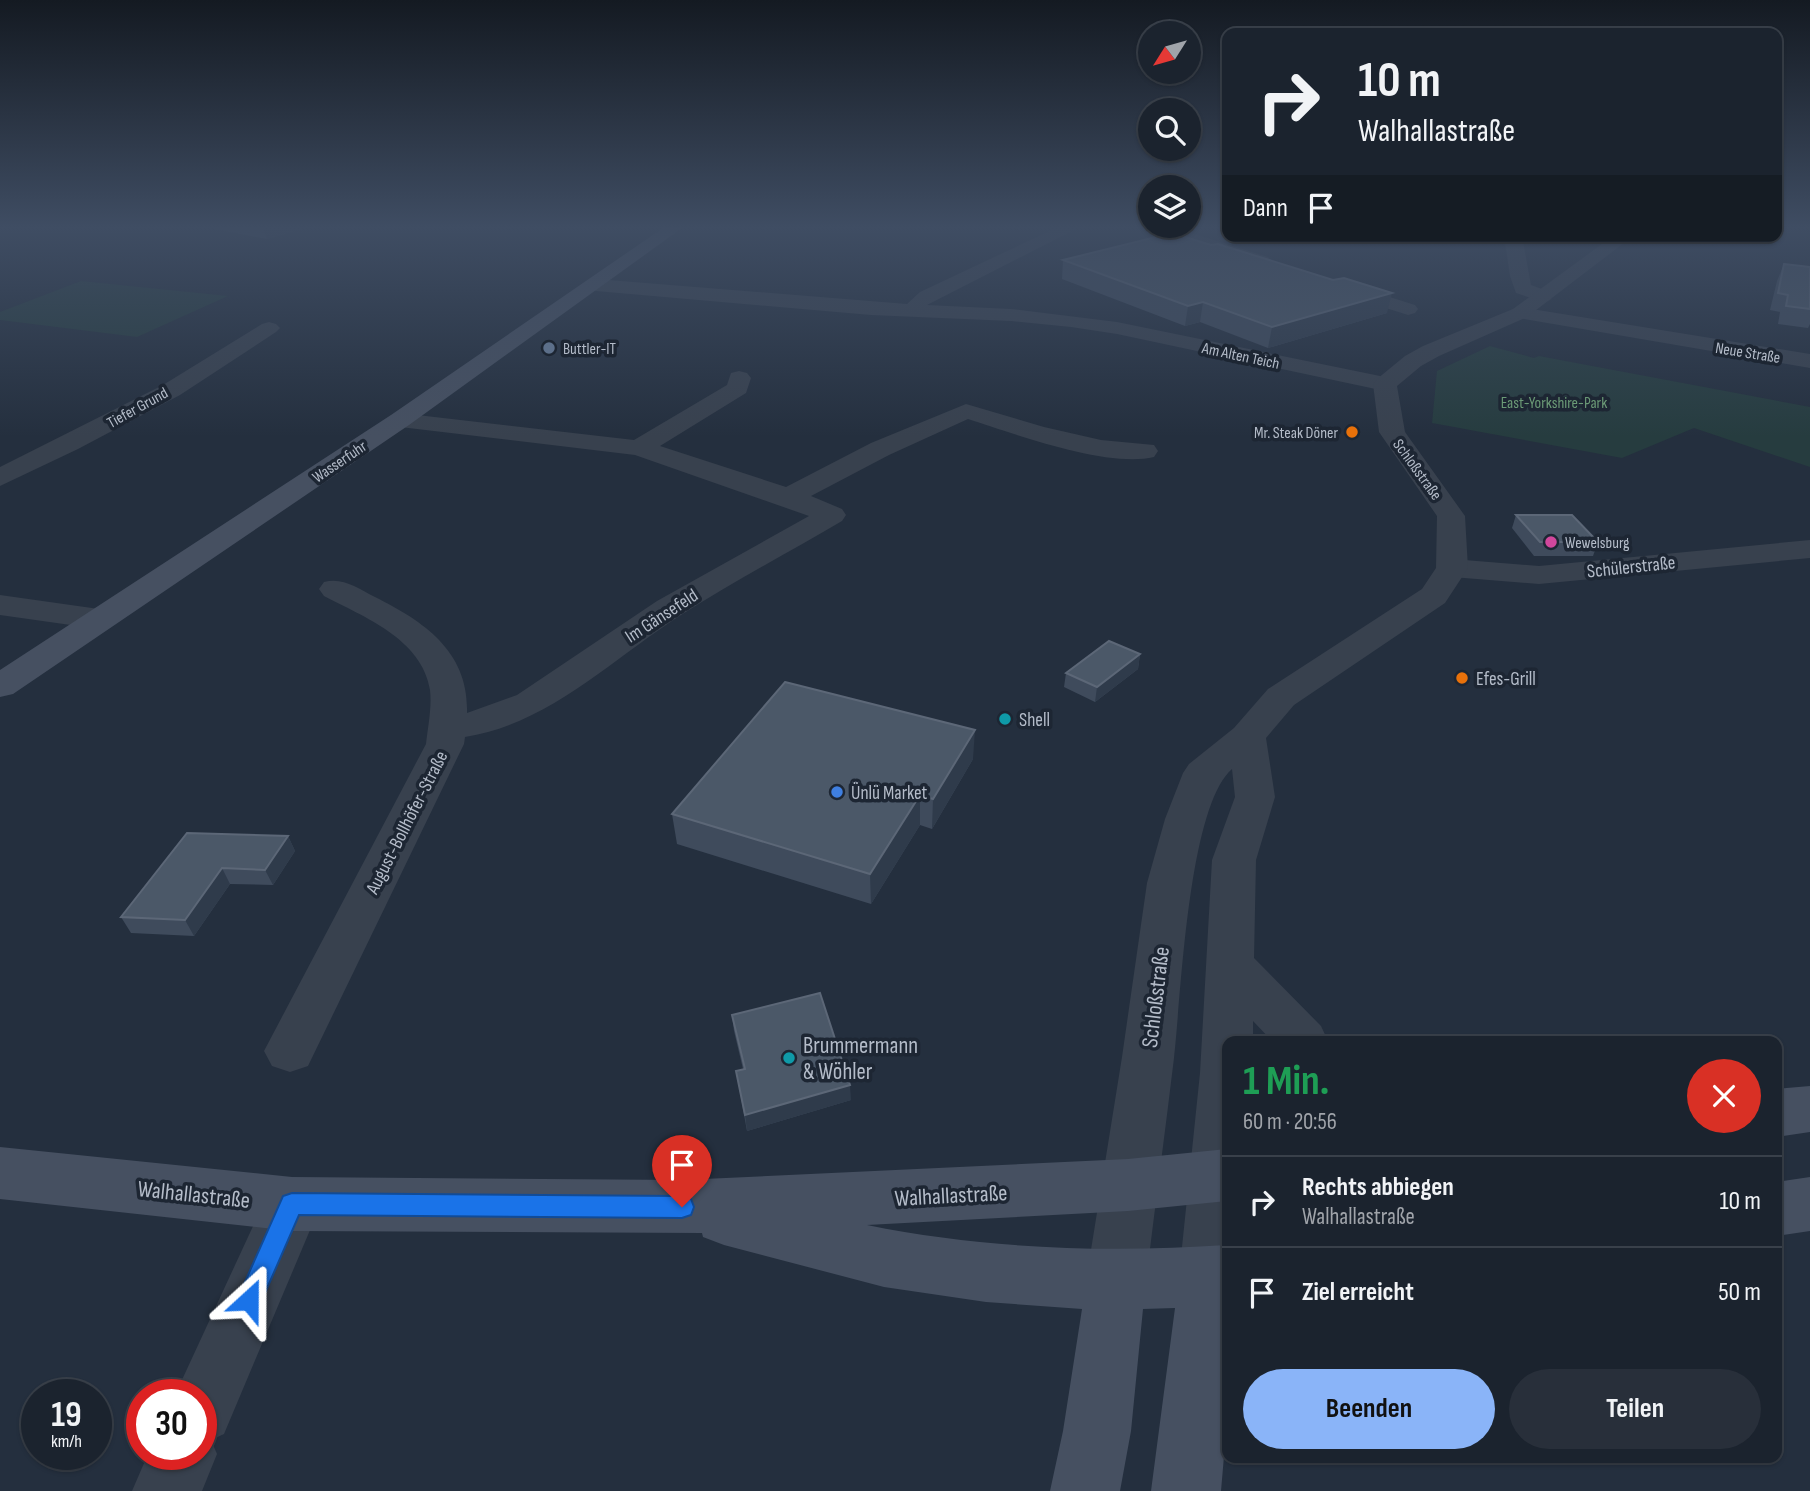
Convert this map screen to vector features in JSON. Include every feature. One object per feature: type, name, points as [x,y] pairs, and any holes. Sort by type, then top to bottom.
[{"type":"main road","name":"Wasserfuhr","points":[[0,686],[578,298]]},
{"type":"main road","points":[[1782,1112],[1810,1109]]},
{"type":"main road","name":"Walhallastraße","points":[[0,1172],[292,1204],[682,1207],[1128,1185],[1222,1176]]},
{"type":"main road","points":[[1782,1208],[1810,1204]]},
{"type":"main road","name":"Walhallastraße","points":[[682,1207],[904,1262],[989,1273],[1116,1281],[1218,1276]]},
{"type":"main road","points":[[1186,1491],[1218,1276]]},
{"type":"main road","points":[[1085,1491],[1097,1431],[1116,1281]]},
{"type":"street","name":"Am Alten Teich","points":[[751,298],[916,311],[1011,315],[1117,328],[1385,384]]},
{"type":"street","points":[[916,311],[917,303],[925,298]]},
{"type":"street","points":[[1372,298],[1408,309]]},
{"type":"street","points":[[1385,384],[1413,361],[1431,351],[1520,313],[1541,298]]},
{"type":"street","name":"Neue Straße","points":[[1520,313],[1810,361]]},
{"type":"street","name":"Tiefer Grund","points":[[0,478],[123,415],[239,350],[269,328]]},
{"type":"street","points":[[639,448],[738,388],[739,379]]},
{"type":"street","name":"Schloßstraße","points":[[1116,1281],[1148,1057],[1169,883],[1186,818],[1203,774],[1247,736],[1281,697],[1434,596],[1452,568],[1451,516],[1392,432],[1385,384]]},
{"type":"street","points":[[788,497],[880,449],[967,411],[1101,448],[1145,451]]},
{"type":"street","name":"Im Gänsefeld","points":[[400,419],[639,448],[788,497],[832,515],[669,608],[530,703],[481,723],[447,728]]},
{"type":"street","name":"Schülerstraße","points":[[1452,568],[1539,575],[1810,548]]},
{"type":"street","name":"August-Bollhöfer-Straße","points":[[290,1051],[445,744],[447,728],[448,688],[439,663],[420,640],[390,618],[335,589]]},
{"type":"street","points":[[0,605],[99,619]]},
{"type":"street","points":[[1227,1036],[1234,860],[1255,797],[1247,736]]},
{"type":"street","points":[[1229,963],[1298,1036]]},
{"type":"street","points":[[1218,1276],[1222,1196]]},
{"type":"street","points":[[215,1379],[292,1204]]},
{"type":"street","points":[[167,1491],[176,1470]]},
{"type":"green space","points":[[38,298],[224,298],[137,337],[0,320],[0,312]]},
{"type":"green space","name":"East-Yorkshire-Park","points":[[1490,346],[1534,358],[1539,356],[1810,407],[1810,467],[1694,428],[1622,458],[1432,423],[1437,371]]},
{"type":"building","points":[[1165,298],[1376,298],[1272,327],[1203,302],[1188,306]]},
{"type":"building","points":[[1788,298],[1810,298],[1810,309],[1786,306]]},
{"type":"building","points":[[1516,515],[1572,515],[1598,542],[1540,542]]},
{"type":"building","points":[[1109,641],[1140,654],[1097,687],[1066,673]]},
{"type":"building","name":"Ünlü Market","points":[[785,682],[975,730],[933,799],[920,795],[870,874],[672,814]]},
{"type":"building","points":[[187,833],[288,836],[265,870],[222,868],[185,920],[121,917]]},
{"type":"building","name":"Brummermann & Wöhler","points":[[820,993],[850,1085],[745,1115],[736,1071],[745,1069],[732,1015]]},
{"type":"place","name":"Buttler-IT","points":[[549,348]]},
{"type":"place","name":"Mr. Steak Döner","points":[[1352,432]]},
{"type":"place","name":"Wewelsburg","points":[[1551,542]]},
{"type":"place","name":"Efes-Grill","points":[[1462,678]]},
{"type":"place","name":"Shell","points":[[1005,719]]},
{"type":"place","name":"Ünlü Market","points":[[837,792]]},
{"type":"place","name":"Brummermann & Wöhler","points":[[789,1058]]},
{"type":"route","points":[[249,1300],[292,1204],[682,1207]]}]
